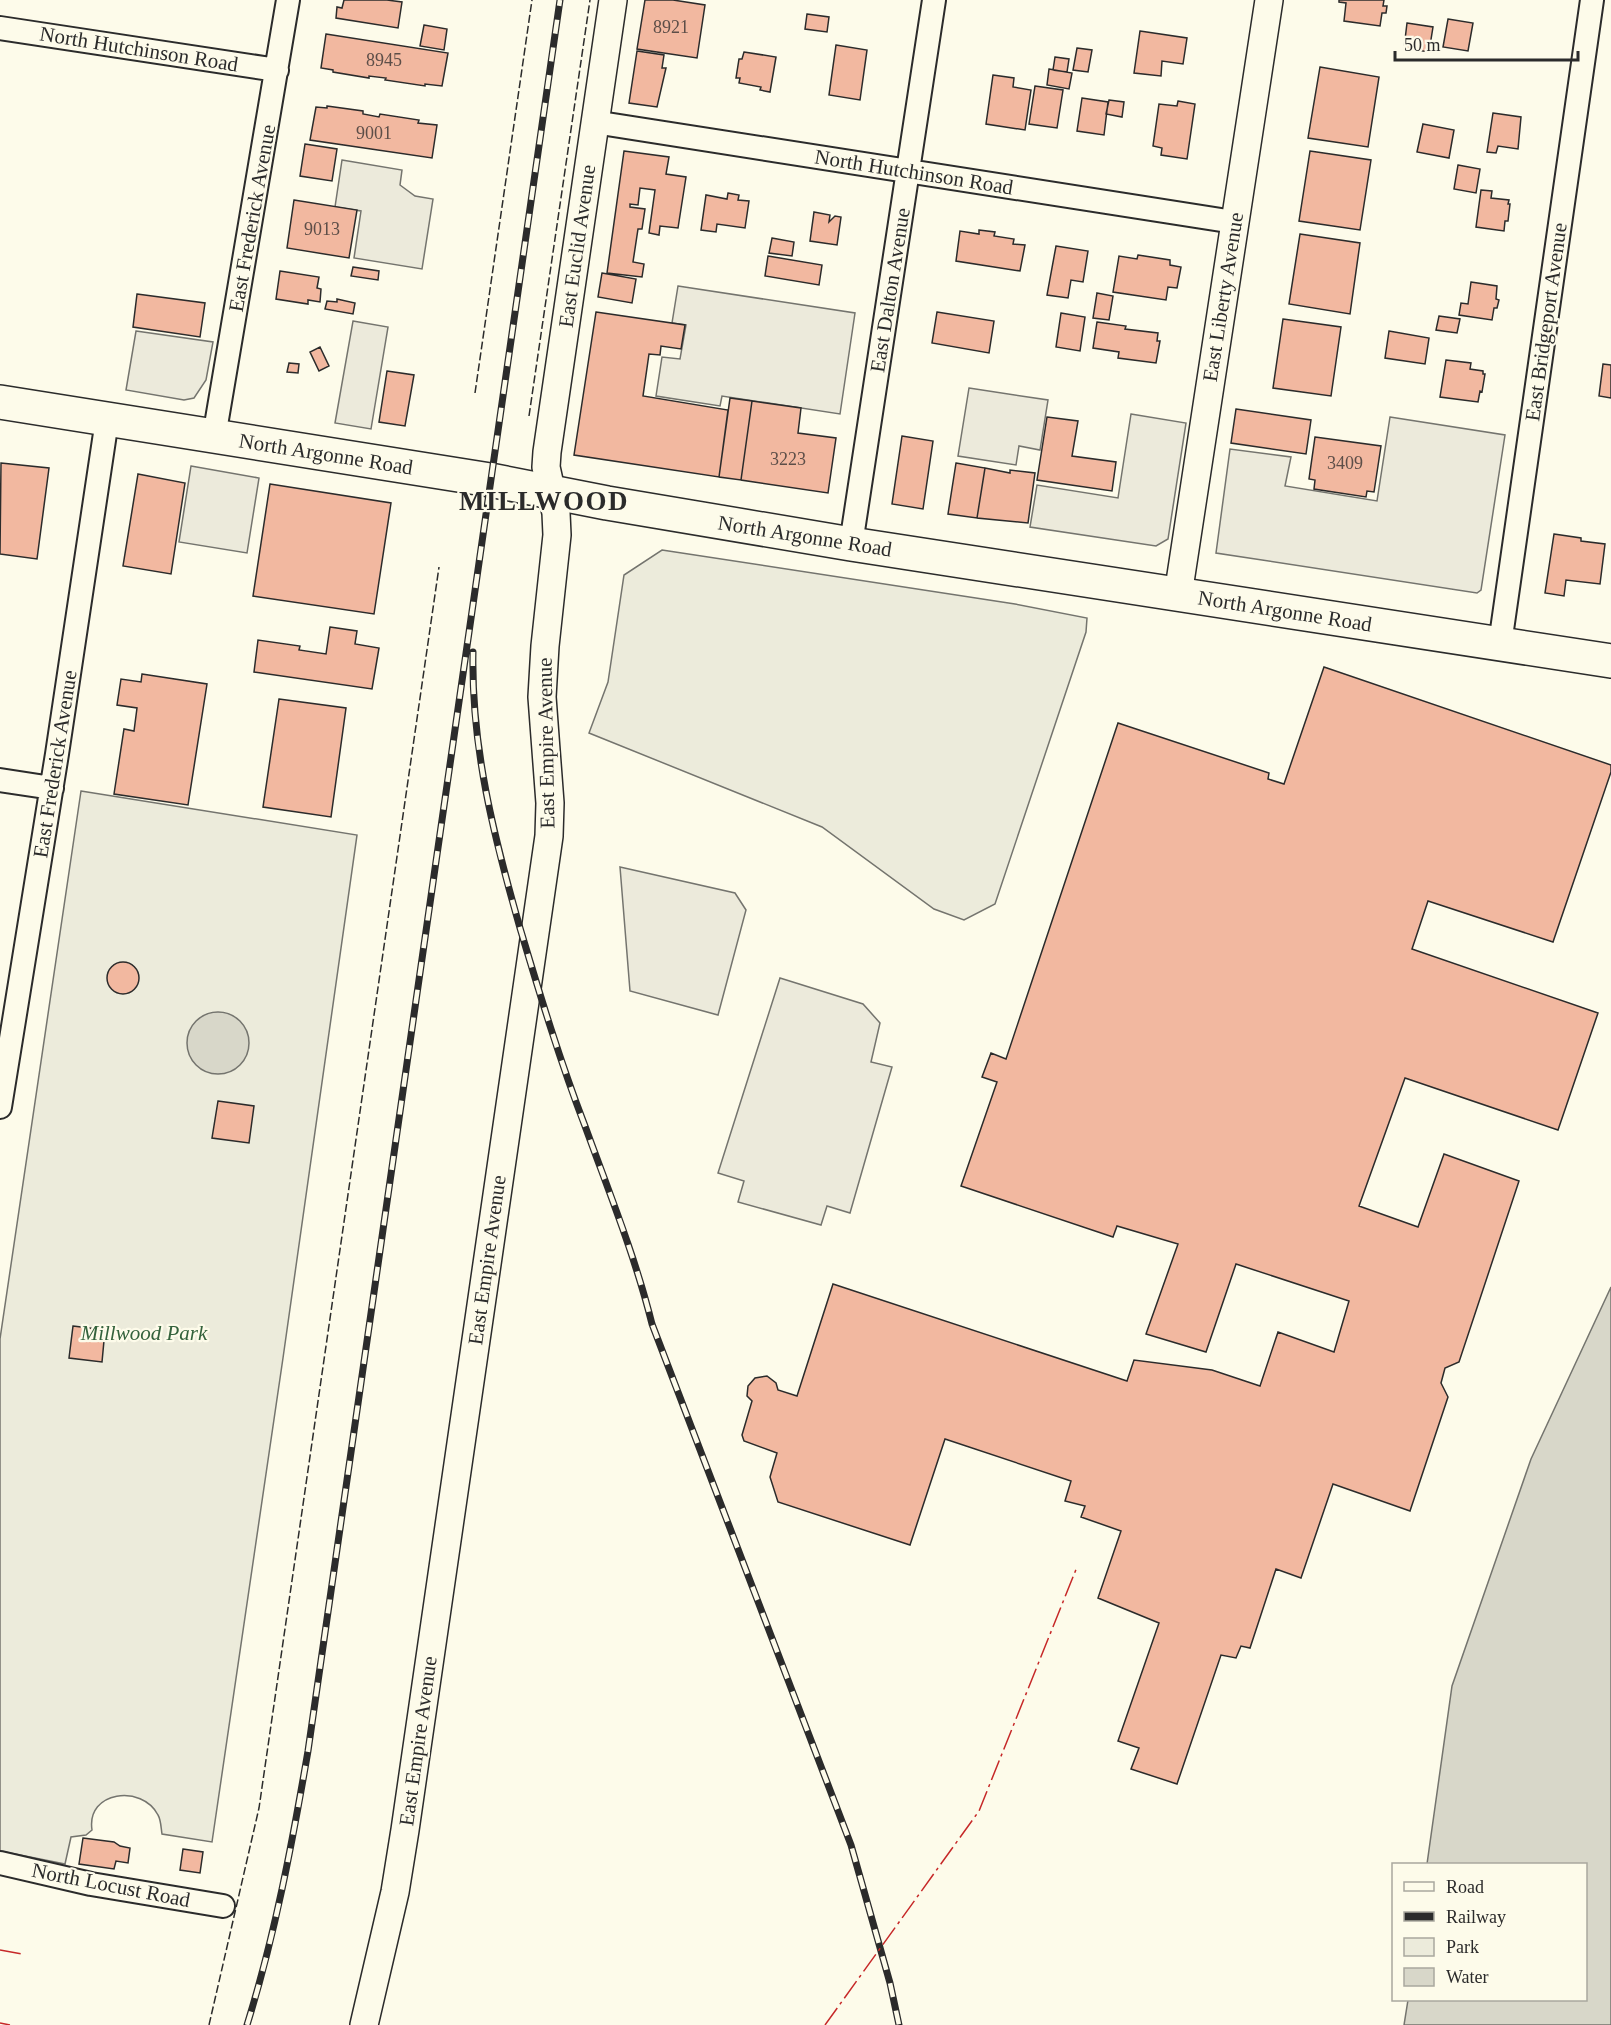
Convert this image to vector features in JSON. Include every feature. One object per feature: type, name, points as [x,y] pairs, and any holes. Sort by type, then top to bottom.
[{"type":"main road","name":"North Argonne Road","points":[[0,402],[551,492],[851,544],[1500,644],[1608,655]]},
{"type":"street","name":"East Frederick Avenue","points":[[214,437],[288,0]]},
{"type":"street","name":"East Euclid Avenue","points":[[551,492],[546,467],[547,452],[613,0]]},
{"type":"street","name":"East Dalton Avenue","points":[[851,544],[934,0]]},
{"type":"street","name":"East Liberty Avenue","points":[[1178,595],[1269,0]]},
{"type":"street","name":"East Bridgeport Avenue","points":[[1500,644],[1592,0]]},
{"type":"street","name":"North Hutchinson Road","points":[[0,28],[277,70]]},
{"type":"street","name":"North Hutchinson Road","points":[[594,123],[1234,222]]},
{"type":"street","name":"East Frederick Avenue","points":[[0,1107],[52,788],[107,420]]},
{"type":"street","name":"East Empire Avenue","points":[[364,2025],[395,1892],[409,1808],[549,836],[550,803],[542,697],[557,535],[557,519],[551,492]]},
{"type":"street","points":[[0,780],[52,788]]},
{"type":"street","name":"North Locust Road","points":[[0,1863],[91,1884],[223,1906]]},
{"type":"green space","points":[[662,550],[1015,604],[1087,618],[1086,632],[995,904],[964,920],[934,909],[822,827],[589,733],[608,682],[624,575]]},
{"type":"green space","name":"Millwood Park","points":[[81,791],[357,835],[212,1842],[162,1834],[159,1817],[150,1805],[129,1796],[117,1796],[106,1800],[98,1807],[92,1817],[92,1830],[86,1835],[71,1837],[65,1864],[0,1851],[0,1339]]},
{"type":"shaded area","points":[[342,160],[402,170],[400,185],[415,196],[433,199],[422,269],[354,258],[361,211],[335,207]]},
{"type":"shaded area","points":[[678,286],[855,313],[840,414],[722,396],[720,406],[656,396],[662,357],[680,359],[686,325],[672,323]]},
{"type":"shaded area","points":[[353,321],[388,327],[371,429],[335,423]]},
{"type":"shaded area","points":[[136,331],[213,342],[206,380],[194,398],[184,400],[126,390]]},
{"type":"shaded area","points":[[969,388],[1048,400],[1040,450],[1019,446],[1016,465],[958,456]]},
{"type":"shaded area","points":[[1131,414],[1186,423],[1168,539],[1156,546],[1030,527],[1037,485],[1118,498]]},
{"type":"shaded area","points":[[1390,417],[1505,435],[1481,590],[1477,593],[1216,553],[1230,449],[1291,457],[1285,486],[1377,501]]},
{"type":"shaded area","points":[[191,466],[259,478],[247,553],[179,542]]},
{"type":"shaded area","points":[[620,867],[735,893],[746,910],[718,1015],[630,991]]},
{"type":"shaded area","points":[[780,978],[863,1004],[880,1023],[871,1062],[892,1067],[850,1213],[827,1206],[821,1225],[738,1202],[744,1181],[718,1173]]},
{"type":"water","points":[[212,1012],[224,1012],[240,1021],[247,1031],[249,1043],[247,1055],[240,1065],[224,1074],[212,1074],[201,1069],[192,1060],[187,1049],[187,1037],[192,1026],[201,1017]]},
{"type":"water","points":[[1611,1287],[1611,2025],[1404,2025],[1408,2001],[1587,2001],[1587,1863],[1427,1863],[1452,1686],[1531,1459]]},
{"type":"building","points":[[344,0],[402,2],[398,28],[336,18],[337,7],[342,8]]},
{"type":"building","points":[[645,0],[673,0],[705,5],[697,58],[637,49]]},
{"type":"building","points":[[1339,0],[1384,0],[1383,6],[1387,6],[1386,13],[1382,13],[1380,26],[1344,21],[1346,3],[1339,2]]},
{"type":"building","points":[[807,14],[829,17],[827,32],[805,29]]},
{"type":"building","points":[[1448,19],[1473,23],[1468,51],[1443,47]]},
{"type":"building","points":[[1407,23],[1433,27],[1429,52],[1404,48]]},
{"type":"building","points":[[424,25],[447,29],[444,50],[420,46]]},
{"type":"building","points":[[1140,31],[1187,38],[1183,64],[1162,61],[1161,76],[1134,73]]},
{"type":"building","points":[[326,34],[448,53],[442,86],[425,84],[425,86],[369,76],[369,78],[321,68]]},
{"type":"building","points":[[836,45],[867,50],[860,100],[829,95]]},
{"type":"building","points":[[1077,48],[1092,50],[1088,72],[1073,70]]},
{"type":"building","points":[[637,51],[664,55],[662,68],[666,68],[657,107],[629,103]]},
{"type":"building","points":[[744,52],[776,57],[770,92],[760,90],[761,87],[739,83],[740,78],[736,78],[739,59],[742,59]]},
{"type":"building","points":[[1055,57],[1069,59],[1067,72],[1053,70]]},
{"type":"building","points":[[1320,67],[1379,77],[1368,147],[1308,138]]},
{"type":"building","points":[[1049,69],[1072,73],[1069,89],[1047,85]]},
{"type":"building","points":[[993,75],[1014,78],[1013,87],[1031,90],[1025,130],[986,124]]},
{"type":"building","points":[[1035,86],[1063,90],[1057,128],[1029,124]]},
{"type":"building","points":[[1082,98],[1108,102],[1104,135],[1077,131]]},
{"type":"building","points":[[1109,100],[1124,102],[1122,117],[1106,114]]},
{"type":"building","points":[[1178,101],[1195,104],[1187,159],[1161,155],[1162,148],[1153,146],[1159,104],[1177,106]]},
{"type":"building","points":[[327,106],[363,111],[363,114],[379,117],[380,114],[437,125],[432,158],[310,140],[316,107],[327,108]]},
{"type":"building","points":[[1493,113],[1521,117],[1518,149],[1498,146],[1496,153],[1487,152]]},
{"type":"building","points":[[1423,124],[1454,130],[1449,158],[1417,152]]},
{"type":"building","points":[[305,144],[337,149],[332,181],[300,176]]},
{"type":"building","points":[[624,151],[669,157],[666,174],[686,177],[678,228],[660,226],[659,235],[649,233],[655,190],[640,188],[638,205],[630,204],[630,207],[645,209],[642,229],[638,229],[633,262],[644,264],[642,277],[607,273]]},
{"type":"building","points":[[1310,151],[1371,160],[1360,230],[1299,221]]},
{"type":"building","points":[[1458,165],[1480,169],[1476,193],[1454,189]]},
{"type":"building","points":[[1481,190],[1492,191],[1491,198],[1509,200],[1508,221],[1505,221],[1504,231],[1476,227]]},
{"type":"building","points":[[728,193],[739,195],[738,200],[749,201],[745,228],[717,224],[716,232],[701,230],[706,195],[727,199]]},
{"type":"building","points":[[294,200],[357,210],[349,258],[287,248]]},
{"type":"building","points":[[814,212],[830,215],[829,222],[835,216],[841,217],[837,245],[810,241]]},
{"type":"building","points":[[979,230],[995,232],[994,236],[1014,239],[1013,244],[1025,245],[1020,271],[956,261],[960,231],[979,234]]},
{"type":"building","points":[[1300,234],[1360,243],[1350,314],[1289,304]]},
{"type":"building","points":[[772,238],[794,242],[792,256],[769,253]]},
{"type":"building","points":[[1056,246],[1088,251],[1083,282],[1071,280],[1068,298],[1047,295]]},
{"type":"building","points":[[1138,255],[1170,260],[1170,265],[1181,267],[1177,288],[1168,287],[1166,300],[1113,292],[1119,256],[1137,259]]},
{"type":"building","points":[[768,256],[822,265],[819,285],[765,276]]},
{"type":"building","points":[[353,267],[379,271],[378,280],[351,276]]},
{"type":"building","points":[[280,271],[319,277],[317,288],[321,289],[320,302],[308,300],[308,304],[276,299]]},
{"type":"building","points":[[602,273],[636,279],[632,303],[598,297]]},
{"type":"building","points":[[1471,282],[1497,286],[1496,299],[1499,300],[1497,308],[1494,308],[1492,320],[1459,315],[1461,303],[1468,304]]},
{"type":"building","points":[[1097,293],[1113,296],[1109,320],[1093,318]]},
{"type":"building","points":[[137,294],[205,303],[200,337],[133,327]]},
{"type":"building","points":[[337,299],[355,303],[353,314],[325,309],[327,301],[337,302]]},
{"type":"building","points":[[596,312],[685,325],[681,349],[661,346],[660,355],[649,354],[643,396],[728,410],[719,477],[574,455]]},
{"type":"building","points":[[937,312],[994,321],[989,353],[932,343]]},
{"type":"building","points":[[1061,313],[1085,317],[1080,351],[1056,347]]},
{"type":"building","points":[[1439,316],[1460,319],[1457,333],[1436,330]]},
{"type":"building","points":[[1283,319],[1341,327],[1331,396],[1273,388]]},
{"type":"building","points":[[1097,322],[1126,326],[1125,329],[1158,333],[1157,341],[1160,341],[1156,363],[1118,358],[1119,352],[1093,348]]},
{"type":"building","points":[[1389,331],[1429,338],[1425,364],[1385,358]]},
{"type":"building","points":[[320,347],[329,366],[319,371],[310,352]]},
{"type":"building","points":[[1446,360],[1471,363],[1470,369],[1483,371],[1485,374],[1478,402],[1440,397]]},
{"type":"building","points":[[289,363],[299,364],[298,373],[287,372]]},
{"type":"building","points":[[1603,364],[1611,365],[1611,398],[1599,396]]},
{"type":"building","points":[[387,371],[414,375],[405,426],[379,422]]},
{"type":"building","points":[[730,398],[752,401],[741,480],[719,477]]},
{"type":"building","points":[[752,401],[801,408],[798,433],[836,438],[828,493],[741,480]]},
{"type":"building","points":[[1236,409],[1311,420],[1306,454],[1231,443]]},
{"type":"building","points":[[1047,417],[1078,421],[1072,456],[1116,462],[1112,491],[1037,480]]},
{"type":"building","points":[[902,436],[933,441],[923,509],[892,504]]},
{"type":"building","points":[[1315,437],[1381,446],[1374,492],[1367,491],[1366,497],[1314,489],[1315,480],[1309,479]]},
{"type":"building","points":[[1,463],[49,468],[37,559],[0,554]]},
{"type":"building","points":[[956,463],[985,468],[977,518],[948,514]]},
{"type":"building","points":[[985,468],[1010,473],[1010,470],[1035,473],[1028,523],[977,518]]},
{"type":"building","points":[[138,474],[185,483],[171,574],[123,566]]},
{"type":"building","points":[[270,484],[391,503],[374,614],[253,596]]},
{"type":"building","points":[[1554,534],[1605,544],[1600,584],[1566,580],[1564,596],[1545,593]]},
{"type":"building","points":[[330,627],[357,631],[355,644],[379,648],[372,689],[254,672],[258,640],[300,646],[299,650],[326,654]]},
{"type":"building","points":[[1324,667],[1611,765],[1611,772],[1553,942],[1428,901],[1412,949],[1598,1013],[1558,1130],[1405,1078],[1359,1206],[1418,1227],[1444,1154],[1519,1181],[1459,1362],[1445,1368],[1441,1383],[1448,1397],[1410,1511],[1333,1484],[1301,1578],[1276,1569],[1250,1648],[1241,1646],[1236,1658],[1221,1655],[1177,1784],[1131,1769],[1139,1748],[1118,1741],[1159,1623],[1098,1598],[1121,1531],[1081,1517],[1085,1506],[1065,1501],[1071,1481],[945,1439],[910,1545],[778,1502],[770,1477],[777,1453],[744,1441],[742,1435],[752,1401],[747,1396],[748,1386],[755,1378],[767,1376],[776,1383],[778,1390],[797,1396],[833,1284],[1127,1381],[1134,1360],[1212,1370],[1260,1386],[1278,1332],[1334,1352],[1349,1301],[1236,1264],[1206,1352],[1146,1334],[1178,1244],[1117,1226],[1113,1237],[961,1186],[997,1082],[982,1077],[991,1053],[1006,1059],[1118,723],[1269,773],[1268,779],[1284,784]]},
{"type":"building","points":[[142,674],[207,684],[188,805],[114,794],[124,729],[134,731],[137,708],[117,705],[121,679],[141,682]]},
{"type":"building","points":[[279,699],[346,708],[331,817],[263,807]]},
{"type":"building","points":[[123,962],[134,967],[139,978],[134,989],[123,994],[112,989],[107,978],[112,967]]},
{"type":"building","points":[[218,1101],[254,1106],[249,1143],[212,1138]]},
{"type":"building","points":[[73,1326],[105,1330],[102,1362],[69,1358]]},
{"type":"building","points":[[83,1838],[114,1842],[130,1848],[128,1863],[116,1861],[114,1869],[79,1864]]},
{"type":"building","points":[[183,1849],[203,1852],[200,1873],[180,1870]]},
{"type":"railway","points":[[247,2025],[282,1889],[308,1751],[560,0]]},
{"type":"railway","points":[[473,652],[476,722],[486,792],[510,894],[543,1003],[567,1077],[630,1249],[652,1324],[851,1845],[890,1983],[899,2025]]},
{"type":"fence","points":[[475,393],[532,0]]},
{"type":"fence","points":[[529,416],[590,0]]},
{"type":"fence","points":[[209,2025],[259,1808],[439,567]]},
{"type":"power","points":[[825,2025],[979,1811],[1077,1567]]},
{"type":"power","points":[[0,1950],[22,1954]]},
{"type":"power","points":[[0,2023],[10,2025]]},
{"type":"district","name":"MILLWOOD","points":[[544,501]]}]
